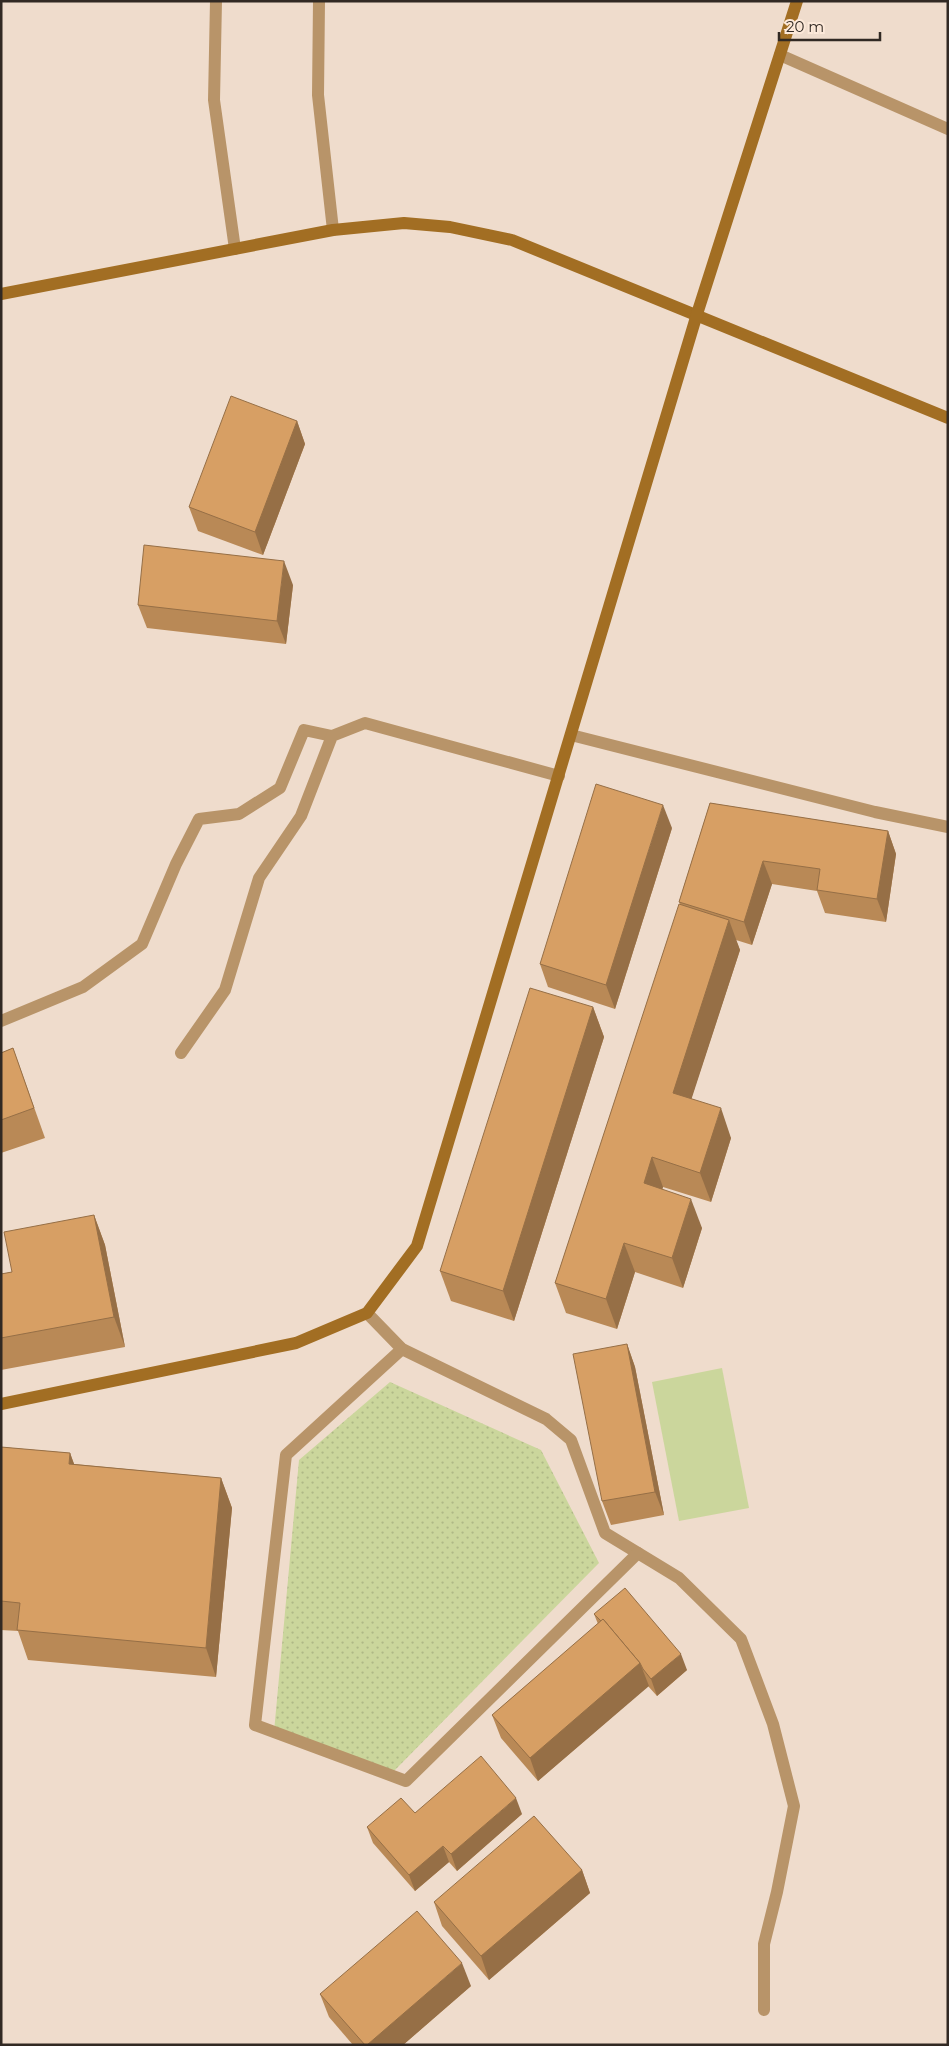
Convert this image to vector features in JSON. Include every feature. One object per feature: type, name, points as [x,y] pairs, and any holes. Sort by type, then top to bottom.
[{"type":"main road","points":[[1,1404],[296,1343],[367,1313],[417,1246],[697,314],[797,1]]},
{"type":"main road","points":[[1,294],[333,230],[404,223],[450,227],[512,240],[948,418]]},
{"type":"street","points":[[216,1],[214,100],[235,249]]},
{"type":"street","points":[[319,1],[318,95],[333,230]]},
{"type":"street","points":[[780,55],[948,129]]},
{"type":"street","points":[[1,1021],[83,988],[142,944],[176,864],[199,819],[239,814],[280,788],[304,730],[332,736],[365,722],[559,776]]},
{"type":"street","points":[[571,734],[875,812],[948,827]]},
{"type":"street","points":[[181,1053],[225,990],[259,878],[301,816],[332,736]]},
{"type":"street","points":[[367,1313],[402,1349],[546,1420],[571,1440],[604,1533],[679,1578],[741,1639],[773,1724],[794,1806],[777,1892],[764,1944],[764,2010]]},
{"type":"street","points":[[402,1349],[286,1455],[255,1725],[406,1781],[638,1553]]},
{"type":"green space","points":[[722,1368],[749,1508],[679,1521],[652,1382]]},
{"type":"green space","points":[[390,1382],[541,1450],[599,1563],[393,1772],[274,1732],[299,1460]]},
{"type":"building","points":[[231,396],[297,421],[255,532],[189,507]]},
{"type":"building","points":[[144,545],[284,561],[277,621],[138,605]]},
{"type":"building","points":[[596,784],[663,805],[606,985],[540,964]]},
{"type":"building","points":[[710,803],[888,831],[877,899],[817,890],[820,869],[763,861],[744,922],[679,902]]},
{"type":"building","points":[[679,904],[729,920],[673,1093],[721,1108],[700,1173],[652,1157],[644,1183],[691,1199],[672,1258],[624,1243],[606,1299],[555,1283]]},
{"type":"building","points":[[530,988],[593,1007],[503,1291],[440,1271]]},
{"type":"building","points":[[13,1048],[34,1108],[1,1120],[1,1053]]},
{"type":"building","points":[[94,1215],[114,1317],[1,1338],[1,1274],[12,1272],[4,1232]]},
{"type":"building","points":[[627,1344],[655,1492],[602,1501],[573,1354]]},
{"type":"building","points":[[1,1447],[70,1453],[69,1464],[221,1478],[206,1648],[17,1630],[20,1603],[1,1601]]},
{"type":"building","points":[[625,1588],[681,1654],[651,1679],[603,1619],[601,1621],[594,1614]]},
{"type":"building","points":[[603,1619],[640,1663],[530,1758],[492,1715]]},
{"type":"building","points":[[481,1756],[516,1798],[451,1854],[443,1846],[409,1875],[367,1827],[401,1798],[415,1813]]},
{"type":"building","points":[[534,1816],[582,1870],[481,1956],[434,1902]]},
{"type":"building","points":[[417,1911],[462,1963],[365,2045],[320,1994]]}]
